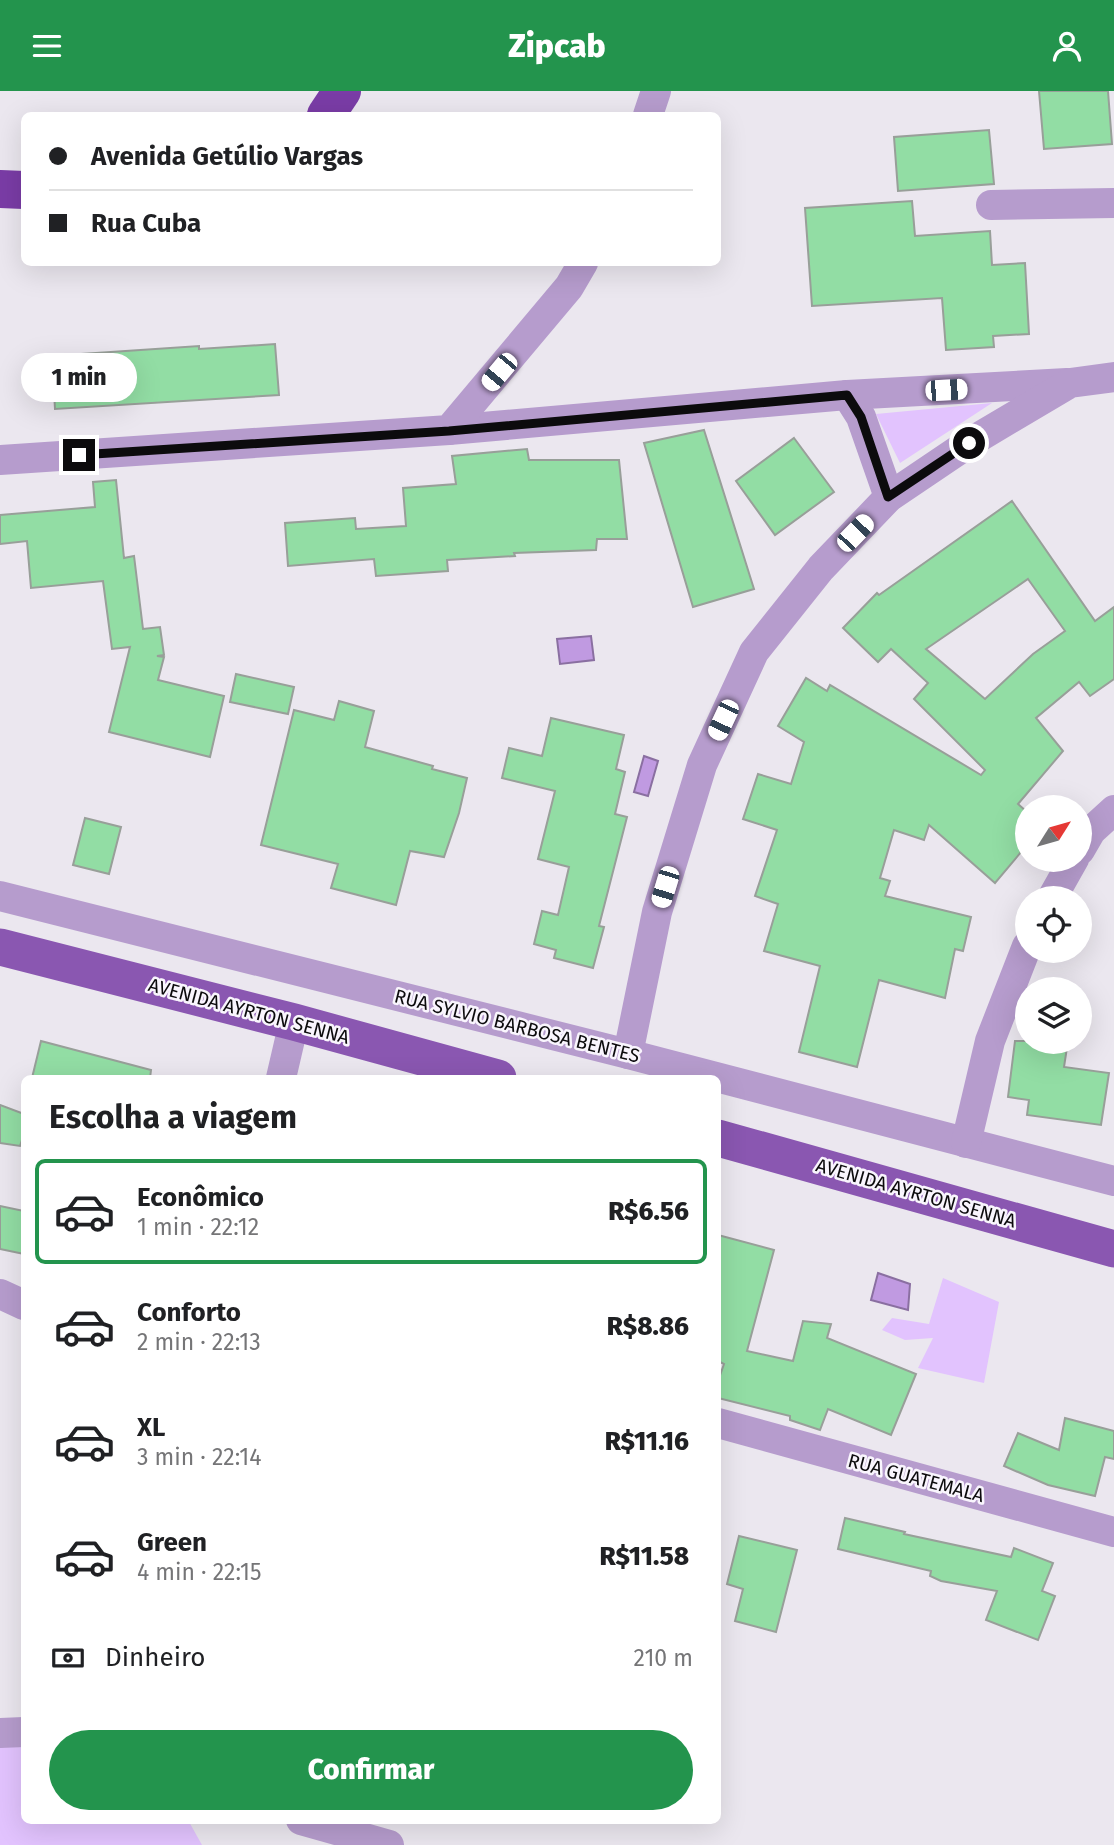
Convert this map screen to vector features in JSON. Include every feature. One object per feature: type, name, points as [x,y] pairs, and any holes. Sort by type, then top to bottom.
[{"type":"highway","points":[[328,112],[342,91]]},
{"type":"highway","points":[[0,189],[21,190]]},
{"type":"main road","name":"AVENIDA AYRTON SENNA","points":[[0,947],[294,1022],[487,1075]]},
{"type":"main road","name":"AVENIDA AYRTON SENNA","points":[[721,1139],[1114,1249]]},
{"type":"street","points":[[649,112],[656,91]]},
{"type":"street","points":[[991,205],[1114,203]]},
{"type":"street","points":[[449,431],[569,287],[581,266]]},
{"type":"street","points":[[0,460],[449,431],[847,395],[1070,383],[1114,377]]},
{"type":"street","points":[[628,1055],[657,912],[702,765],[754,652],[821,568],[888,497],[969,443],[1070,383]]},
{"type":"street","points":[[847,395],[861,417],[888,497]]},
{"type":"street","points":[[1092,830],[1114,810]]},
{"type":"street","name":"RUA SYLVIO BARBOSA BENTES","points":[[0,896],[705,1075]]},
{"type":"street","points":[[966,1143],[990,1041],[1020,963]]},
{"type":"street","points":[[282,1075],[294,1022]]},
{"type":"street","name":"RUA SYLVIO BARBOSA BENTES","points":[[721,1079],[1114,1181]]},
{"type":"street","points":[[0,1294],[21,1304]]},
{"type":"street","name":"RUA GUATEMALA","points":[[721,1424],[1114,1532]]},
{"type":"street","points":[[0,1733],[21,1732]]},
{"type":"street","points":[[315,1824],[389,1845]]},
{"type":"shaded area","points":[[992,403],[900,463],[876,414]]},
{"type":"shaded area","points":[[591,636],[594,660],[560,664],[557,639]]},
{"type":"shaded area","points":[[644,756],[658,761],[648,796],[634,792]]},
{"type":"shaded area","points":[[878,1273],[910,1284],[908,1310],[871,1300]]},
{"type":"shaded area","points":[[943,1278],[999,1302],[984,1383],[918,1368],[933,1338],[905,1340],[882,1330],[892,1318],[929,1324]]},
{"type":"shaded area","points":[[21,1739],[21,1824],[190,1824],[202,1845],[0,1845],[0,1740]]},
{"type":"building","points":[[1039,91],[1108,91],[1112,144],[1044,149]]},
{"type":"building","points":[[989,130],[994,184],[898,191],[894,137]]},
{"type":"building","points":[[912,201],[915,236],[990,231],[992,265],[1025,263],[1029,334],[993,336],[994,347],[946,350],[942,298],[812,306],[805,208]]},
{"type":"building","points":[[275,344],[279,395],[55,409],[52,356]]},
{"type":"building","points":[[704,430],[754,589],[693,607],[644,443]]},
{"type":"building","points":[[794,438],[834,492],[775,535],[736,481]]},
{"type":"building","points":[[527,449],[529,460],[619,460],[627,539],[597,539],[596,550],[514,553],[515,556],[447,560],[448,571],[376,576],[374,559],[288,566],[285,523],[355,518],[356,529],[406,526],[403,488],[456,484],[452,456]]},
{"type":"building","points":[[116,480],[124,558],[134,556],[143,629],[160,627],[164,655],[157,656],[164,657],[158,680],[224,696],[210,757],[109,732],[130,647],[112,649],[103,581],[31,588],[27,541],[0,544],[0,515],[95,507],[93,482]]},
{"type":"building","points":[[1012,501],[1095,621],[1114,607],[1114,679],[1090,696],[1079,682],[1036,718],[1063,751],[1026,795],[1015,795],[1015,859],[995,883],[929,825],[924,840],[894,830],[880,878],[890,881],[885,896],[971,917],[963,951],[955,949],[945,998],[879,980],[857,1067],[799,1052],[820,966],[764,951],[778,904],[755,896],[777,830],[743,819],[758,774],[791,784],[804,742],[778,726],[806,678],[827,691],[830,685],[981,775],[985,770],[914,699],[928,683],[891,649],[878,662],[843,628],[877,593],[879,595]],"holes":[[[1028,579],[1065,631],[1033,654],[985,699],[926,649]]]},
{"type":"building","points":[[236,674],[294,687],[288,714],[230,702]]},
{"type":"building","points":[[339,701],[374,711],[365,747],[467,778],[459,813],[444,857],[410,851],[396,905],[331,888],[338,864],[261,845],[294,710],[334,720]]},
{"type":"building","points":[[551,718],[624,735],[616,769],[625,772],[615,814],[627,817],[599,926],[604,927],[593,968],[554,958],[556,950],[534,944],[542,911],[558,915],[569,867],[538,859],[555,791],[502,778],[509,748],[542,756]]},
{"type":"building","points":[[85,818],[121,827],[109,874],[73,865]]},
{"type":"building","points":[[41,1041],[151,1070],[150,1075],[33,1075]]},
{"type":"building","points":[[1015,1041],[1015,1054],[1066,1054],[1064,1067],[1109,1073],[1101,1125],[1027,1115],[1029,1100],[1008,1097]]},
{"type":"building","points":[[0,1105],[21,1113],[20,1146],[0,1143]]},
{"type":"building","points":[[0,1206],[21,1210],[21,1253],[0,1249]]},
{"type":"building","points":[[721,1236],[774,1250],[747,1351],[793,1361],[803,1321],[831,1324],[827,1338],[916,1374],[891,1435],[828,1409],[820,1430],[790,1420],[790,1416],[721,1399],[721,1372],[724,1364],[721,1362]]},
{"type":"building","points":[[1065,1418],[1114,1431],[1114,1459],[1105,1457],[1095,1496],[1048,1485],[1004,1466],[1018,1433],[1059,1450]]},
{"type":"building","points":[[845,1518],[1011,1557],[1014,1548],[1053,1563],[1042,1591],[1055,1596],[1038,1640],[986,1620],[997,1591],[941,1581],[930,1576],[931,1571],[838,1549]]},
{"type":"building","points":[[739,1536],[797,1550],[776,1632],[735,1621],[743,1589],[727,1584]]},
{"type":"route","points":[[79,455],[449,431],[847,395],[861,417],[888,497],[969,443]]}]
